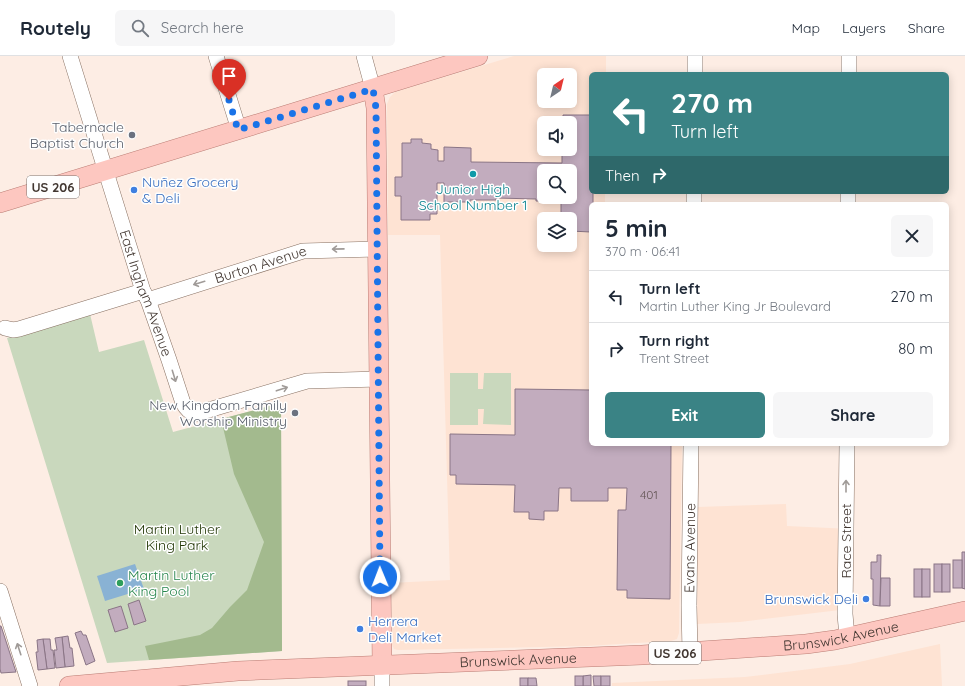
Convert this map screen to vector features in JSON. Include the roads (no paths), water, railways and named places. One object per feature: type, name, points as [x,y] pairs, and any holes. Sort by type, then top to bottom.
[{"type":"main road","name":"US 206","points":[[0,203],[478,56]]},
{"type":"main road","points":[[373,89],[376,108],[382,665]]},
{"type":"main road","name":"Brunswick Avenue","points":[[69,686],[238,671],[634,656],[806,644],[835,640],[965,611]]},
{"type":"street","name":"East Ingham Avenue","points":[[70,56],[146,296],[183,403],[190,413],[195,414],[307,381],[379,380]]},
{"type":"street","points":[[216,56],[238,130]]},
{"type":"street","points":[[364,56],[373,89]]},
{"type":"street","points":[[695,56],[695,72]]},
{"type":"street","points":[[849,56],[849,72]]},
{"type":"street","name":"Burton Avenue","points":[[5,328],[13,330],[19,329],[146,296],[302,251],[377,249]]},
{"type":"street","name":"Evans Avenue","points":[[690,652],[689,606],[691,446]]},
{"type":"street","name":"Race Street","points":[[846,446],[845,614],[847,637]]},
{"type":"street","points":[[0,590],[30,686]]},
{"type":"street","points":[[382,665],[382,686]]},
{"type":"water","name":"Martin Luther King Pool","points":[[135,564],[144,589],[105,601],[97,576]]},
{"type":"place","name":"Tabernacle Baptist Church","points":[[132,135]]},
{"type":"place","name":"Junior High School Number 1","points":[[473,174]]},
{"type":"place","name":"Nuñez Grocery & Deli","points":[[134,190]]},
{"type":"place","name":"New Kingdom Family Worship Ministry","points":[[295,413]]},
{"type":"place","name":"Martin Luther King Pool","points":[[120,583]]},
{"type":"place","name":"Brunswick Deli","points":[[866,599]]},
{"type":"place","name":"Herrera Deli Market","points":[[360,629]]},
{"type":"park label","name":"Martin Luther King Park","points":[[177,538]]}]
